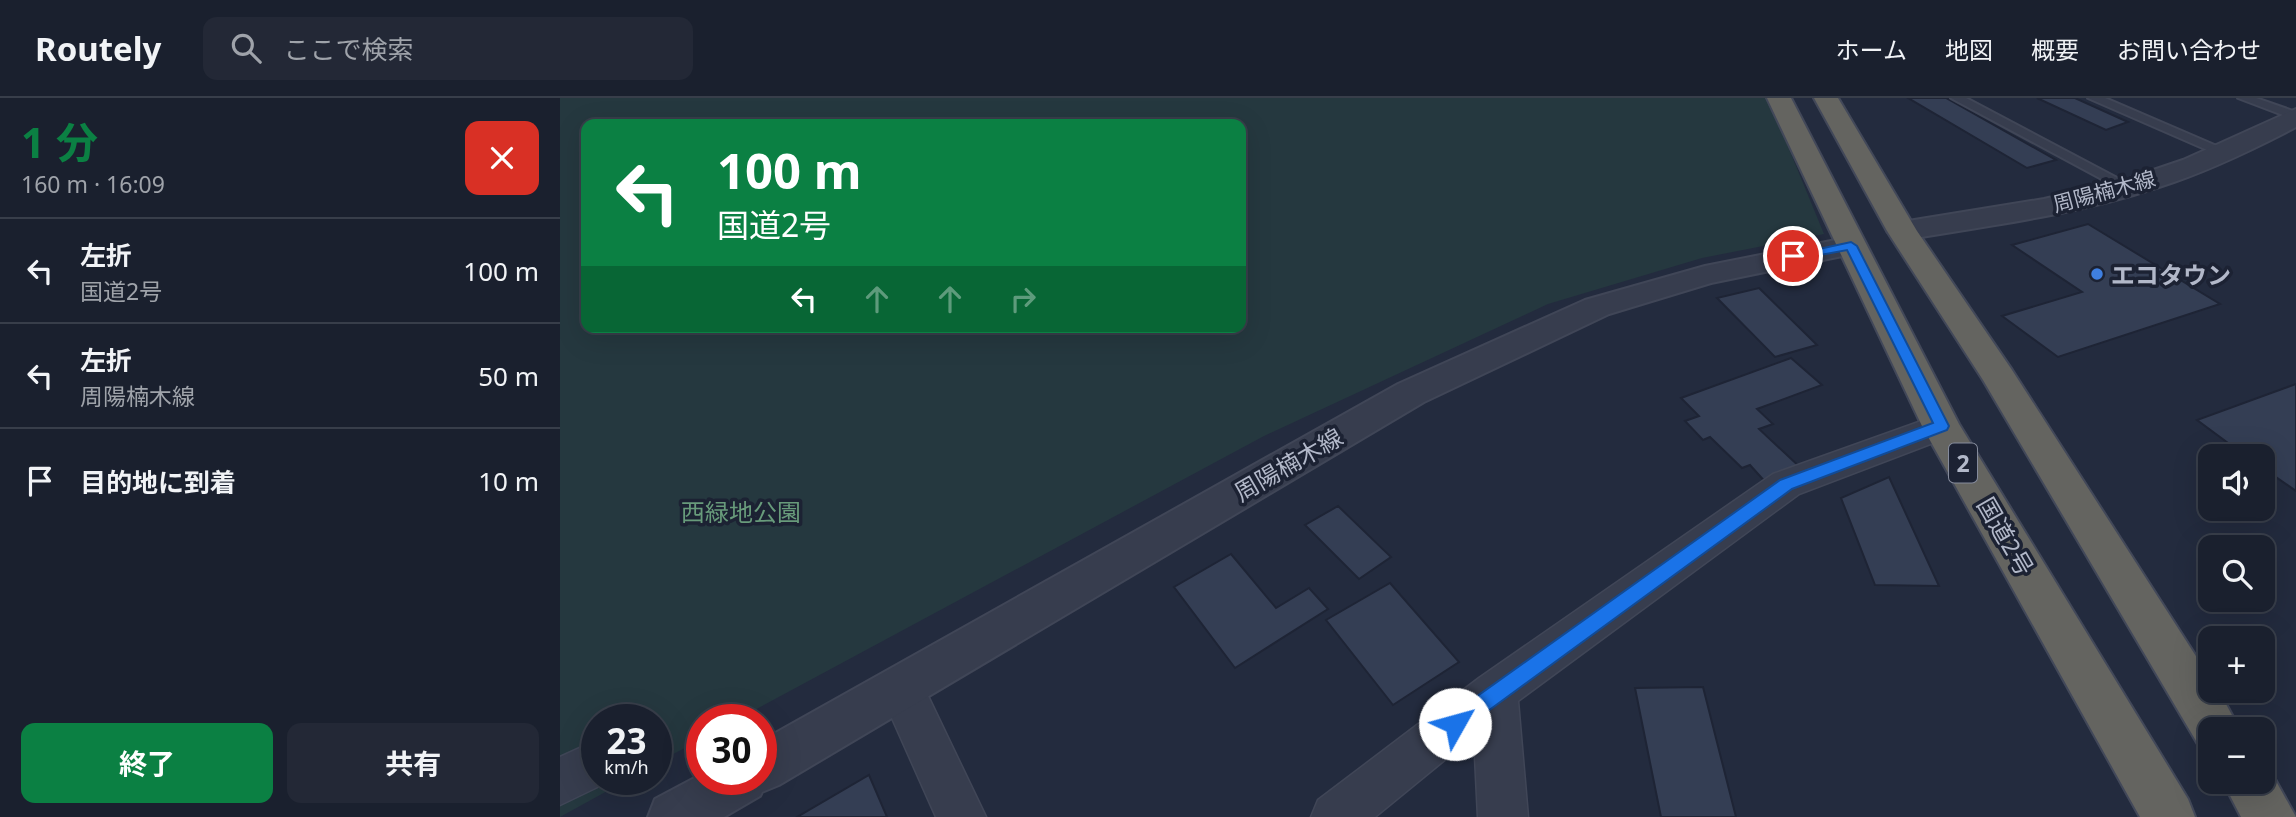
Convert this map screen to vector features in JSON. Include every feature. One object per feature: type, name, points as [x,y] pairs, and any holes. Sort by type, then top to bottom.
[{"type":"highway","name":"国道2号","points":[[1779,98],[1941,426],[2169,817]]},
{"type":"highway","points":[[1826,98],[1902,231],[1999,378],[2208,717]]},
{"type":"highway","points":[[2256,794],[2270,817]]},
{"type":"street","name":"周陽楠木線","points":[[1902,231],[2056,206],[2129,188],[2226,153],[2296,117]]},
{"type":"street","name":"周陽楠木線","points":[[777,759],[1411,393],[1597,307],[1705,275],[1851,246]]},
{"type":"street","points":[[1336,817],[1495,692],[1786,484],[1941,426]]},
{"type":"street","points":[[902,689],[961,817]]},
{"type":"street","points":[[1495,692],[1503,817]]},
{"type":"street","points":[[560,782],[581,771]]},
{"type":"street","points":[[674,817],[713,795]]},
{"type":"lane","points":[[1957,98],[2129,188]]},
{"type":"lane","points":[[2094,98],[2226,153]]},
{"type":"lane","points":[[2244,98],[2296,117]]},
{"type":"green space","name":"西緑地公園","points":[[560,98],[1768,98],[1824,234],[1702,258],[1548,304],[1264,436],[766,704],[686,704],[686,747],[672,755],[672,704],[581,704],[581,795],[600,795],[560,817]]},
{"type":"building","points":[[1908,98],[1946,98],[2056,160],[2027,168]]},
{"type":"building","points":[[2037,98],[2075,98],[2128,122],[2106,130]]},
{"type":"building","points":[[2088,224],[2220,304],[2058,357],[2002,316],[2082,292],[2012,245]]},
{"type":"building","points":[[1759,288],[1817,345],[1775,357],[1717,298]]},
{"type":"building","points":[[1791,358],[1822,385],[1757,409],[1773,424],[1759,429],[1803,470],[1768,485],[1750,465],[1742,468],[1710,437],[1703,440],[1685,421],[1699,416],[1681,398]]},
{"type":"building","points":[[2296,384],[2296,491],[2275,476],[2275,444],[2229,444],[2197,420]]},
{"type":"building","points":[[1889,477],[1939,586],[1875,585],[1841,498]]},
{"type":"building","points":[[1338,506],[1391,557],[1359,579],[1305,525]]},
{"type":"building","points":[[1231,554],[1276,608],[1309,588],[1328,609],[1235,668],[1174,587]]},
{"type":"building","points":[[1390,583],[1459,662],[1393,705],[1326,620]]},
{"type":"building","points":[[1703,687],[1736,817],[1661,817],[1635,688]]},
{"type":"building","points":[[869,775],[887,817],[797,817]]},
{"type":"place","name":"エコタウン","points":[[2097,274]]},
{"type":"route","points":[[1455,724],[1495,692],[1786,484],[1941,426],[1851,246],[1793,256]]}]
